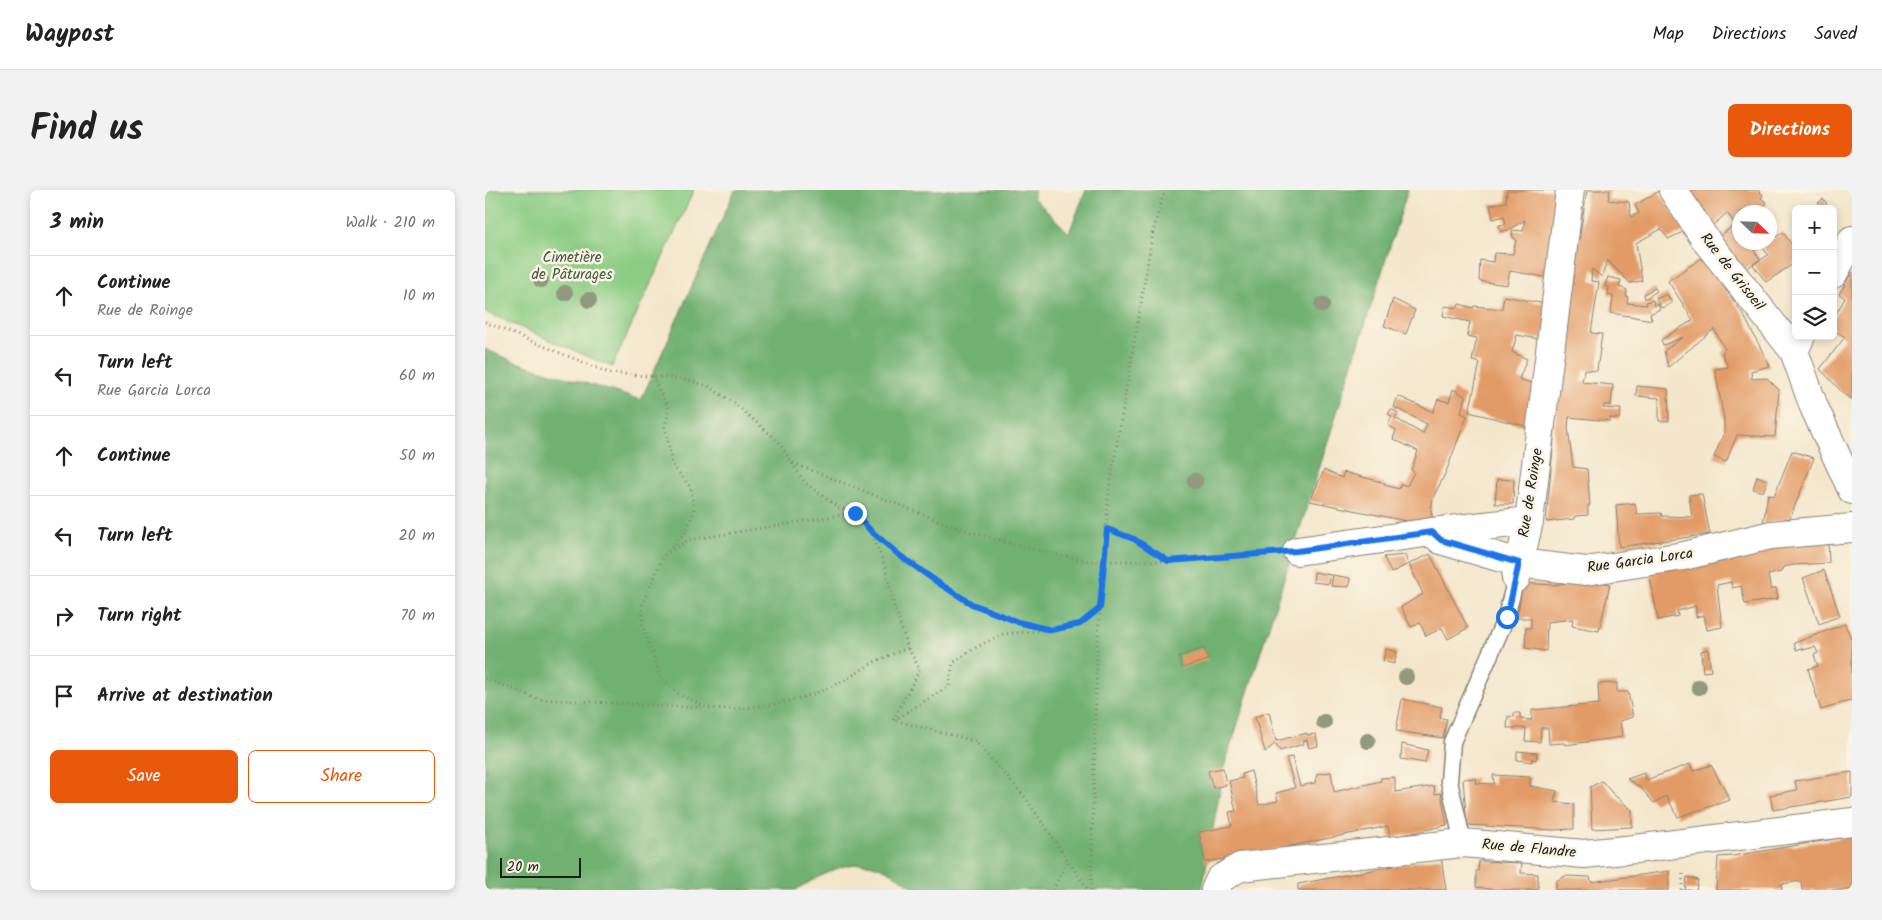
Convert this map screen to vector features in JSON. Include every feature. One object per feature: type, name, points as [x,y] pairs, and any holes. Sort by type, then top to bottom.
[{"type":"street","name":"Rue de Roinge","points":[[1517,571],[1529,521],[1570,190]]},
{"type":"street","name":"Rue de Grisoeil","points":[[1673,190],[1707,242],[1798,344],[1814,407],[1852,490]]},
{"type":"street","points":[[1837,267],[1852,240]]},
{"type":"street","points":[[1297,551],[1432,532],[1529,521]]},
{"type":"street","name":"Rue Garcia Lorca","points":[[1432,532],[1441,540],[1517,571],[1586,571],[1684,556],[1771,535],[1852,528]]},
{"type":"street","name":"Rue de Flandre","points":[[1215,890],[1220,879],[1239,867],[1463,843],[1584,854],[1852,822]]},
{"type":"lane","name":"Rue de Roinge","points":[[1463,843],[1449,781],[1452,742],[1507,617],[1517,571]]},
{"type":"path","points":[[1089,890],[1097,649],[1109,490],[1153,231],[1165,190]]},
{"type":"path","points":[[485,322],[609,373],[684,379],[708,386],[734,403],[779,442],[804,482],[839,508],[855,513],[870,530],[920,569],[972,604],[1018,622],[1051,630]]},
{"type":"path","points":[[652,376],[669,409],[665,427],[672,464],[691,488],[694,511],[686,531],[664,555],[642,605],[643,627],[661,679],[677,694],[707,708]]},
{"type":"path","points":[[793,463],[960,529],[1031,549],[1089,561],[1168,561],[1297,551]]},
{"type":"path","points":[[664,555],[689,540],[855,513]]},
{"type":"path","points":[[1107,529],[1134,539],[1168,561]]},
{"type":"path","points":[[870,530],[885,566],[894,606],[908,648],[920,669],[893,720]]},
{"type":"path","points":[[893,720],[949,686],[953,663],[975,648],[1003,634],[1051,630],[1080,624],[1100,608]]},
{"type":"path","points":[[485,678],[538,699],[737,709],[777,704],[812,695],[845,680],[878,660],[908,648]]},
{"type":"path","points":[[893,720],[975,742],[1025,797],[1067,861],[1089,890]]},
{"type":"path","points":[[1053,890],[1067,861]]},
{"type":"green space","name":"Cimetière de Pâturages","points":[[485,190],[694,190],[612,367],[485,312]]},
{"type":"green space","points":[[735,190],[1035,190],[1033,197],[1069,233],[1086,190],[1408,190],[1224,767],[1202,890],[917,890],[903,880],[876,866],[855,864],[834,870],[796,890],[485,890],[485,349],[515,362],[641,400]]},
{"type":"building","points":[[1507,190],[1562,190],[1550,278],[1510,271],[1507,285],[1479,281],[1480,260],[1493,262],[1494,253],[1513,254],[1516,239],[1513,238],[1512,230],[1523,231],[1525,220],[1501,232],[1499,225],[1506,224],[1504,216],[1493,219],[1490,205],[1506,202]]},
{"type":"building","points":[[1587,190],[1610,190],[1608,200],[1629,202],[1631,217],[1639,213],[1635,205],[1659,191],[1685,231],[1668,239],[1661,229],[1636,243],[1642,281],[1630,283],[1607,260],[1602,277],[1592,269],[1591,281],[1599,282],[1591,333],[1602,334],[1597,371],[1584,370],[1582,382],[1613,385],[1611,405],[1604,405],[1603,408],[1621,409],[1619,419],[1610,418],[1610,421],[1569,417],[1568,428],[1573,467],[1587,469],[1590,505],[1588,505],[1588,515],[1575,516],[1574,519],[1546,522],[1573,240],[1579,241]]},
{"type":"building","points":[[1688,190],[1758,190],[1763,195],[1761,198],[1767,203],[1765,205],[1732,205],[1732,220],[1727,213],[1713,225]]},
{"type":"building","points":[[1823,199],[1827,203],[1820,205],[1818,203]]},
{"type":"building","points":[[1732,226],[1732,250],[1755,250],[1754,251],[1760,259],[1743,271],[1720,236]]},
{"type":"building","points":[[1783,232],[1792,245],[1792,265],[1766,282],[1753,265],[1768,255],[1765,250],[1777,250],[1777,236]]},
{"type":"building","points":[[1703,257],[1743,314],[1770,366],[1751,371],[1752,379],[1767,378],[1779,390],[1775,437],[1737,435],[1726,462],[1714,457],[1724,433],[1724,419],[1715,369],[1728,367],[1722,353],[1725,349],[1714,329],[1668,367],[1664,351],[1683,337],[1663,345],[1661,340],[1693,320],[1668,281]]},
{"type":"building","points":[[1852,272],[1852,400],[1820,369],[1845,337],[1837,332],[1837,312],[1845,298],[1839,294]]},
{"type":"building","points":[[1608,277],[1621,280],[1619,287],[1627,290],[1627,303],[1647,305],[1646,302],[1653,300],[1654,306],[1658,304],[1660,309],[1650,314],[1652,320],[1611,313],[1613,296],[1608,295],[1609,287],[1605,286]]},
{"type":"building","points":[[1655,288],[1657,291],[1645,299],[1644,294]]},
{"type":"building","points":[[1667,294],[1672,303],[1662,308],[1656,299]]},
{"type":"building","points":[[1504,296],[1551,305],[1544,340],[1517,335],[1512,352],[1527,359],[1519,379],[1537,385],[1529,427],[1469,412],[1480,363],[1472,361],[1477,338],[1467,336],[1470,322],[1443,316],[1445,306],[1457,308],[1459,304],[1473,308],[1474,306],[1502,309]]},
{"type":"building","points":[[1393,299],[1415,310],[1406,334],[1384,326]]},
{"type":"building","points":[[1637,386],[1668,389],[1669,421],[1659,421],[1659,398],[1636,396]]},
{"type":"building","points":[[1453,389],[1465,396],[1461,413],[1467,416],[1446,472],[1433,498],[1431,511],[1433,521],[1416,523],[1310,501],[1324,470],[1342,478],[1344,472],[1385,483],[1384,485],[1399,489],[1401,484],[1407,486],[1414,472],[1411,470],[1418,451],[1393,439],[1396,430],[1388,425],[1392,416],[1388,414],[1391,409],[1398,413],[1395,418],[1423,434],[1427,424],[1394,407],[1398,396],[1433,412],[1438,399],[1449,402]]},
{"type":"building","points":[[1792,451],[1814,458],[1790,518],[1763,524],[1768,494],[1774,496]]},
{"type":"building","points":[[1757,476],[1768,480],[1763,492],[1753,489]]},
{"type":"building","points":[[1497,479],[1514,480],[1513,504],[1495,504]]},
{"type":"building","points":[[1702,494],[1710,534],[1619,547],[1616,505],[1635,503],[1637,514],[1661,513],[1662,516],[1692,517],[1689,495]]},
{"type":"building","points":[[1800,538],[1828,543],[1829,563],[1783,567],[1781,572],[1768,575],[1771,590],[1776,588],[1778,599],[1745,604],[1741,586],[1732,588],[1731,582],[1717,585],[1722,627],[1707,630],[1704,615],[1696,617],[1696,606],[1677,611],[1678,616],[1658,620],[1649,570]]},
{"type":"building","points":[[1430,554],[1468,628],[1448,639],[1442,628],[1426,636],[1420,623],[1411,627],[1401,607],[1423,594],[1409,564]]},
{"type":"building","points":[[1405,555],[1408,564],[1391,573],[1384,557]]},
{"type":"building","points":[[1824,570],[1840,616],[1819,624],[1803,578]]},
{"type":"building","points":[[1314,572],[1331,575],[1329,584],[1313,582]]},
{"type":"building","points":[[1333,575],[1350,578],[1349,587],[1331,586]]},
{"type":"building","points":[[1581,581],[1598,581],[1610,584],[1599,631],[1572,626],[1573,619],[1547,622],[1546,651],[1525,648],[1526,628],[1531,628],[1531,618],[1517,618],[1523,583],[1553,585]]},
{"type":"building","points":[[1845,624],[1852,641],[1852,700],[1821,710],[1808,669],[1818,666],[1814,655],[1818,653],[1815,647],[1796,650],[1794,643]]},
{"type":"building","points":[[1204,648],[1208,660],[1182,668],[1179,656]]},
{"type":"building","points":[[1386,649],[1397,652],[1394,664],[1383,661]]},
{"type":"building","points":[[1708,649],[1711,671],[1703,672],[1701,651]]},
{"type":"building","points":[[1617,683],[1617,692],[1628,692],[1633,717],[1620,721],[1622,737],[1565,745],[1564,743],[1549,744],[1548,728],[1541,728],[1540,742],[1525,741],[1526,728],[1507,728],[1508,716],[1514,717],[1514,713],[1520,713],[1520,719],[1532,720],[1532,710],[1599,704],[1598,684]]},
{"type":"building","points":[[1402,699],[1442,707],[1440,718],[1447,719],[1443,738],[1396,731]]},
{"type":"building","points":[[1269,712],[1276,741],[1307,733],[1307,735],[1316,734],[1318,746],[1309,748],[1307,740],[1303,741],[1304,744],[1280,751],[1275,744],[1265,752],[1255,717]]},
{"type":"building","points":[[1402,744],[1428,750],[1425,763],[1401,759]]},
{"type":"building","points":[[1517,751],[1537,753],[1536,760],[1532,759],[1532,762],[1517,760]]},
{"type":"building","points":[[1292,757],[1300,786],[1315,783],[1317,774],[1331,772],[1334,792],[1381,781],[1381,778],[1395,777],[1395,792],[1434,786],[1435,794],[1441,793],[1447,825],[1390,838],[1388,826],[1205,862],[1199,832],[1232,826],[1229,812],[1236,811],[1229,781],[1243,778],[1242,774],[1251,771],[1259,805],[1278,801],[1276,793],[1295,788],[1286,758]]},
{"type":"building","points":[[1690,764],[1693,771],[1711,765],[1730,800],[1678,817],[1666,796],[1654,803],[1640,787],[1627,779],[1644,773],[1646,780]]},
{"type":"building","points":[[1223,768],[1226,785],[1213,788],[1208,771]]},
{"type":"building","points":[[1852,772],[1852,797],[1773,810],[1770,795],[1797,790],[1795,781]]},
{"type":"building","points":[[1493,775],[1530,777],[1530,786],[1557,791],[1554,802],[1574,804],[1574,829],[1554,830],[1467,825],[1463,779],[1476,778],[1475,783],[1494,784]]},
{"type":"building","points":[[1602,781],[1613,794],[1632,810],[1632,827],[1592,829],[1590,787]]},
{"type":"building","points":[[1852,836],[1852,890],[1802,890],[1801,881],[1781,884],[1782,890],[1716,890],[1718,857]]},
{"type":"building","points":[[1441,857],[1446,890],[1298,890],[1298,884]]},
{"type":"building","points":[[1479,861],[1522,863],[1521,873],[1538,874],[1538,890],[1497,890],[1476,887],[1476,871],[1478,871]]},
{"type":"building","points":[[1669,871],[1669,890],[1556,890],[1556,881],[1565,876],[1590,877],[1591,882]]},
{"type":"building","points":[[1687,877],[1698,880],[1696,890],[1685,890]]},
{"type":"route","points":[[855,513],[870,530],[899,555],[972,604],[1018,622],[1051,630],[1080,624],[1100,608],[1107,529],[1134,539],[1168,561],[1297,551],[1432,532],[1441,540],[1519,563],[1507,617]]}]
